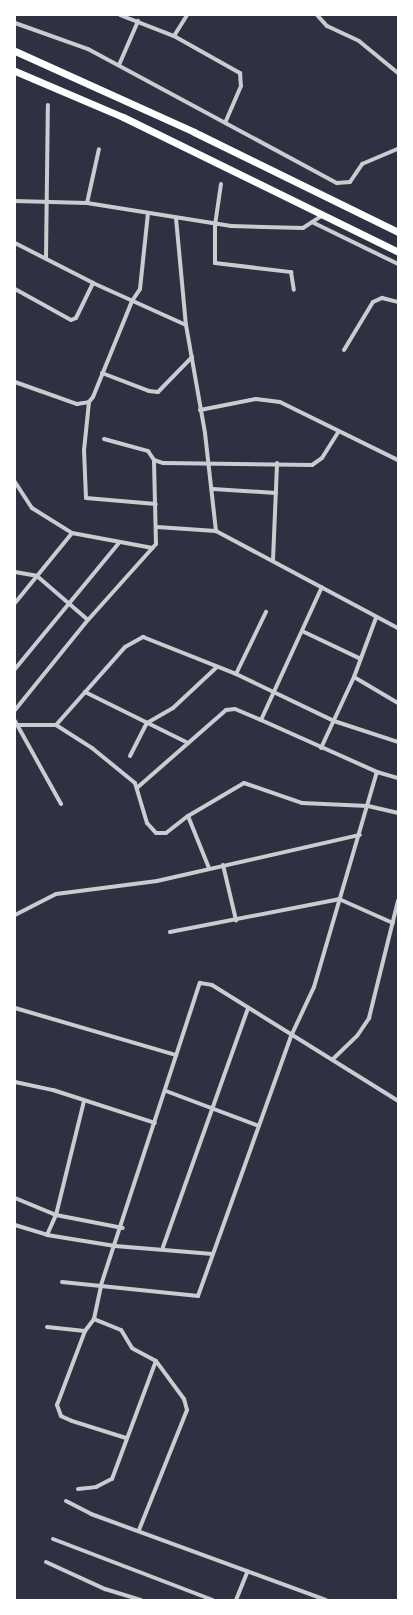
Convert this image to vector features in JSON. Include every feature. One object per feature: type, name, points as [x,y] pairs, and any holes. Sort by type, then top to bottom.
[{"type":"highway","points":[[15,51],[194,132],[398,232]]},
{"type":"highway","points":[[15,71],[123,117],[398,252]]},
{"type":"street","points":[[120,15],[174,36],[234,68],[243,76],[242,86],[225,123]]},
{"type":"street","points":[[174,36],[187,15]]},
{"type":"street","points":[[317,15],[328,26],[359,41],[398,73]]},
{"type":"street","points":[[119,64],[138,21]]},
{"type":"street","points":[[15,23],[49,33],[119,64],[225,123],[342,184],[350,182],[362,164],[398,149]]},
{"type":"street","points":[[46,258],[48,105]]},
{"type":"street","points":[[87,203],[99,149]]},
{"type":"street","points":[[221,184],[215,225],[214,258],[217,264],[291,272],[294,290]]},
{"type":"street","points":[[15,201],[47,200],[87,203],[215,225],[304,228],[314,223],[323,215]]},
{"type":"street","points":[[148,213],[140,289],[132,300],[89,402],[84,450],[86,498],[156,504]]},
{"type":"street","points":[[176,218],[186,324],[213,489],[216,531]]},
{"type":"street","points":[[314,223],[398,264]]},
{"type":"street","points":[[15,243],[93,283],[186,324]]},
{"type":"street","points":[[15,289],[71,320],[76,318],[93,283]]},
{"type":"street","points":[[344,350],[372,302],[382,298],[398,302]]},
{"type":"street","points":[[102,373],[149,391],[158,392],[192,357]]},
{"type":"street","points":[[15,382],[66,402],[89,402]]},
{"type":"street","points":[[200,410],[266,400],[280,402],[398,460]]},
{"type":"street","points":[[154,460],[163,463],[317,464],[338,432]]},
{"type":"street","points":[[15,710],[88,620],[153,548],[157,527],[154,460],[148,451],[104,439]]},
{"type":"street","points":[[273,560],[277,463]]},
{"type":"street","points":[[15,482],[32,508],[72,533],[119,544],[153,548]]},
{"type":"street","points":[[213,489],[276,493]]},
{"type":"street","points":[[157,527],[216,531],[273,560],[376,618],[398,628]]},
{"type":"street","points":[[15,603],[72,533]]},
{"type":"street","points":[[15,670],[119,544]]},
{"type":"street","points":[[15,572],[37,576],[88,620]]},
{"type":"street","points":[[261,720],[322,587]]},
{"type":"street","points":[[236,674],[266,612]]},
{"type":"street","points":[[321,748],[354,677],[376,618]]},
{"type":"street","points":[[302,631],[361,659]]},
{"type":"street","points":[[56,725],[125,647],[139,637],[153,639],[236,674],[334,721],[398,742]]},
{"type":"street","points":[[130,756],[147,723],[173,708],[217,667]]},
{"type":"street","points":[[354,677],[398,704]]},
{"type":"street","points":[[85,692],[188,743]]},
{"type":"street","points":[[138,788],[226,710],[235,710],[261,720],[321,748],[378,772],[398,778]]},
{"type":"street","points":[[16,723],[56,725],[92,748],[138,788],[146,819],[156,833],[166,833],[188,816],[244,782],[302,803],[368,806],[398,813]]},
{"type":"street","points":[[16,723],[61,804]]},
{"type":"street","points":[[62,1282],[196,1297],[214,1254],[292,1034],[314,987],[378,772]]},
{"type":"street","points":[[188,816],[209,868]]},
{"type":"street","points":[[15,915],[56,894],[142,884],[360,835]]},
{"type":"street","points":[[223,865],[236,920]]},
{"type":"street","points":[[170,932],[339,899],[393,923]]},
{"type":"street","points":[[333,1059],[357,1036],[369,1018],[398,901]]},
{"type":"street","points":[[126,1438],[72,1421],[58,1411],[60,1395],[85,1332],[94,1319],[101,1285],[114,1246],[123,1228],[132,1188],[200,983],[212,985],[333,1059],[398,1102]]},
{"type":"street","points":[[15,1008],[176,1055]]},
{"type":"street","points":[[163,1247],[210,1108],[248,1008]]},
{"type":"street","points":[[15,1082],[155,1123]]},
{"type":"street","points":[[166,1090],[259,1126]]},
{"type":"street","points":[[47,1236],[56,1215],[84,1101]]},
{"type":"street","points":[[15,1198],[56,1215],[123,1228]]},
{"type":"street","points":[[15,1225],[47,1236],[114,1246],[163,1247],[214,1254]]},
{"type":"street","points":[[94,1319],[121,1330],[132,1348],[156,1361],[184,1399],[187,1410],[139,1530]]},
{"type":"street","points":[[47,1326],[85,1332]]},
{"type":"street","points":[[78,1489],[96,1487],[112,1479],[156,1361]]},
{"type":"street","points":[[66,1500],[91,1514],[326,1600]]},
{"type":"street","points":[[53,1538],[213,1600]]},
{"type":"street","points":[[46,1562],[105,1589],[141,1600]]},
{"type":"street","points":[[236,1600],[248,1571]]}]
